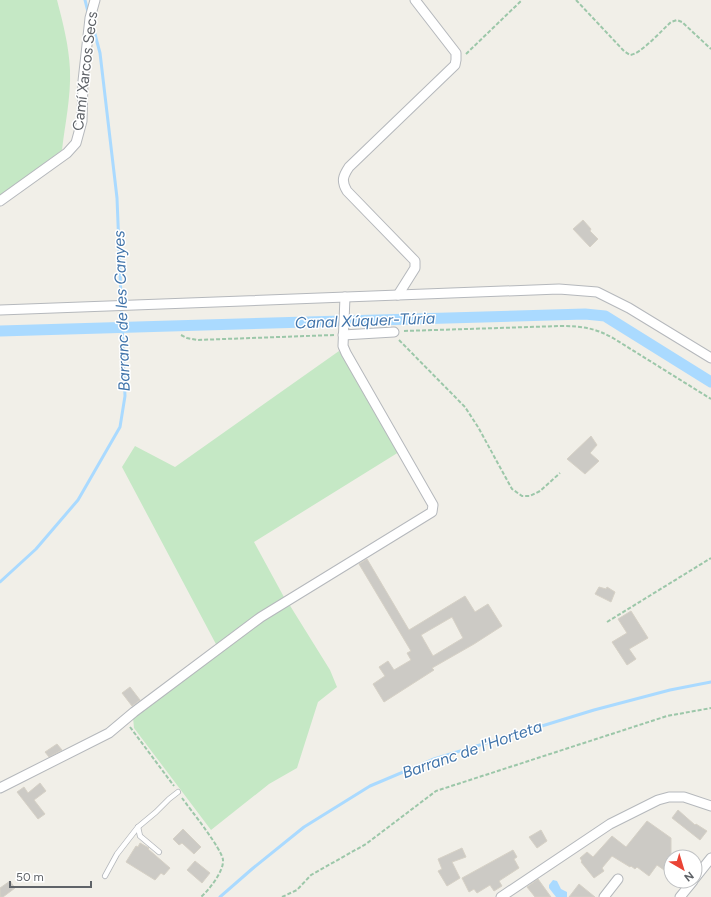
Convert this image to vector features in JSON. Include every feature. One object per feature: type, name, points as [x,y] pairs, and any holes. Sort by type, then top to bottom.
[{"type":"street","name":"Camí Xarcos Secs","points":[[0,201],[67,153],[76,142],[82,121],[83,81],[90,18],[95,0]]},
{"type":"street","points":[[398,295],[415,268],[415,260],[347,191],[342,180],[349,167],[455,65],[456,53],[415,0]]},
{"type":"street","points":[[0,310],[559,289],[597,292],[629,308],[711,358]]},
{"type":"street","points":[[0,788],[109,733],[260,617],[432,512],[433,504],[343,346],[345,297]]},
{"type":"street","points":[[343,333],[392,332]]},
{"type":"street","points":[[501,897],[610,824],[658,800],[669,797],[684,796],[711,806]]},
{"type":"street","points":[[703,868],[711,858]]},
{"type":"street","points":[[604,897],[618,879]]},
{"type":"street","points":[[680,897],[686,889]]},
{"type":"lane","points":[[105,876],[117,854],[138,827],[178,792]]},
{"type":"lane","points":[[138,827],[140,836],[159,852]]},
{"type":"path","points":[[455,65],[522,0]]},
{"type":"path","points":[[576,0],[624,51],[630,55],[634,55],[671,22],[677,20],[682,22],[711,49]]},
{"type":"path","points":[[392,332],[561,326],[587,327],[602,332],[613,338],[711,399]]},
{"type":"path","points":[[392,332],[465,407],[478,427],[512,489],[522,496],[530,496],[540,491],[560,473]]},
{"type":"path","points":[[181,335],[197,340],[343,333]]},
{"type":"path","points":[[607,622],[711,558]]},
{"type":"path","points":[[282,897],[297,890],[311,875],[366,844],[436,791],[667,716],[711,708]]},
{"type":"path","points":[[124,720],[217,846],[223,860],[221,871],[201,897]]},
{"type":"green space","points":[[0,0],[57,0],[67,43],[70,80],[69,100],[62,150],[0,196]]},
{"type":"green space","points":[[339,351],[399,452],[254,542],[285,599],[217,646],[122,467],[135,446],[175,467]]},
{"type":"green space","points":[[289,604],[330,670],[337,687],[318,702],[297,768],[269,784],[211,830],[134,728],[133,717],[262,620]]},
{"type":"water","points":[[553,880],[557,881],[561,889],[567,892],[567,897],[556,897],[549,888],[549,885]]},
{"type":"building","points":[[583,220],[591,229],[590,231],[598,239],[590,247],[573,229]]},
{"type":"building","points":[[591,436],[597,445],[590,453],[599,461],[585,474],[567,459]]},
{"type":"building","points":[[367,559],[409,630],[465,596],[475,612],[488,604],[502,626],[432,668],[434,670],[384,702],[373,684],[385,676],[379,667],[388,661],[394,670],[411,660],[407,653],[411,651],[359,564]],"holes":[[[452,617],[463,638],[433,656],[421,635]]]},
{"type":"building","points":[[599,587],[606,589],[607,587],[615,592],[611,602],[595,594]]},
{"type":"building","points":[[631,611],[648,638],[629,649],[636,659],[627,665],[612,642],[627,633],[618,619]]},
{"type":"building","points":[[130,687],[140,700],[132,706],[122,693]]},
{"type":"building","points":[[57,744],[62,750],[49,757],[45,752]]},
{"type":"building","points":[[40,783],[46,791],[34,800],[45,814],[38,819],[17,792],[24,787],[28,793]]},
{"type":"building","points":[[678,810],[695,825],[696,824],[707,831],[700,840],[672,818]]},
{"type":"building","points":[[647,821],[671,838],[671,849],[663,849],[663,869],[657,865],[649,876],[637,867],[635,869],[631,866],[630,867],[612,856],[602,868],[604,871],[594,878],[581,862],[582,861],[580,858],[587,852],[593,857],[612,836],[626,847]]},
{"type":"building","points":[[183,829],[201,847],[194,854],[182,843],[179,845],[173,839]]},
{"type":"building","points":[[541,830],[547,841],[537,848],[529,837]]},
{"type":"building","points":[[140,843],[149,848],[148,849],[170,868],[164,875],[161,873],[155,880],[126,862],[136,846],[138,847]]},
{"type":"building","points":[[462,848],[466,857],[452,862],[460,878],[447,886],[438,871],[442,869],[438,859]]},
{"type":"building","points":[[513,850],[517,857],[514,859],[519,868],[499,881],[502,886],[494,891],[490,885],[477,893],[474,889],[469,892],[462,878]]},
{"type":"building","points":[[195,861],[210,873],[202,883],[187,870]]},
{"type":"building","points":[[538,879],[551,897],[535,897],[527,887]]},
{"type":"building","points":[[10,881],[15,888],[3,897],[0,897],[0,888]]},
{"type":"building","points":[[579,884],[595,897],[569,897]]},
{"type":"waterway","name":"Barranc de les Canyes","points":[[85,0],[88,12]]},
{"type":"waterway","name":"Barranc de les Canyes","points":[[0,582],[36,549],[78,500],[120,427],[125,396],[117,198],[100,53],[93,27]]},
{"type":"waterway","name":"Canal Xúquer-Túria","points":[[0,331],[585,314],[605,316],[711,382]]},
{"type":"waterway","name":"Barranc de l'Horteta","points":[[220,897],[304,827],[370,786],[434,759],[594,710],[670,690],[711,682]]}]
